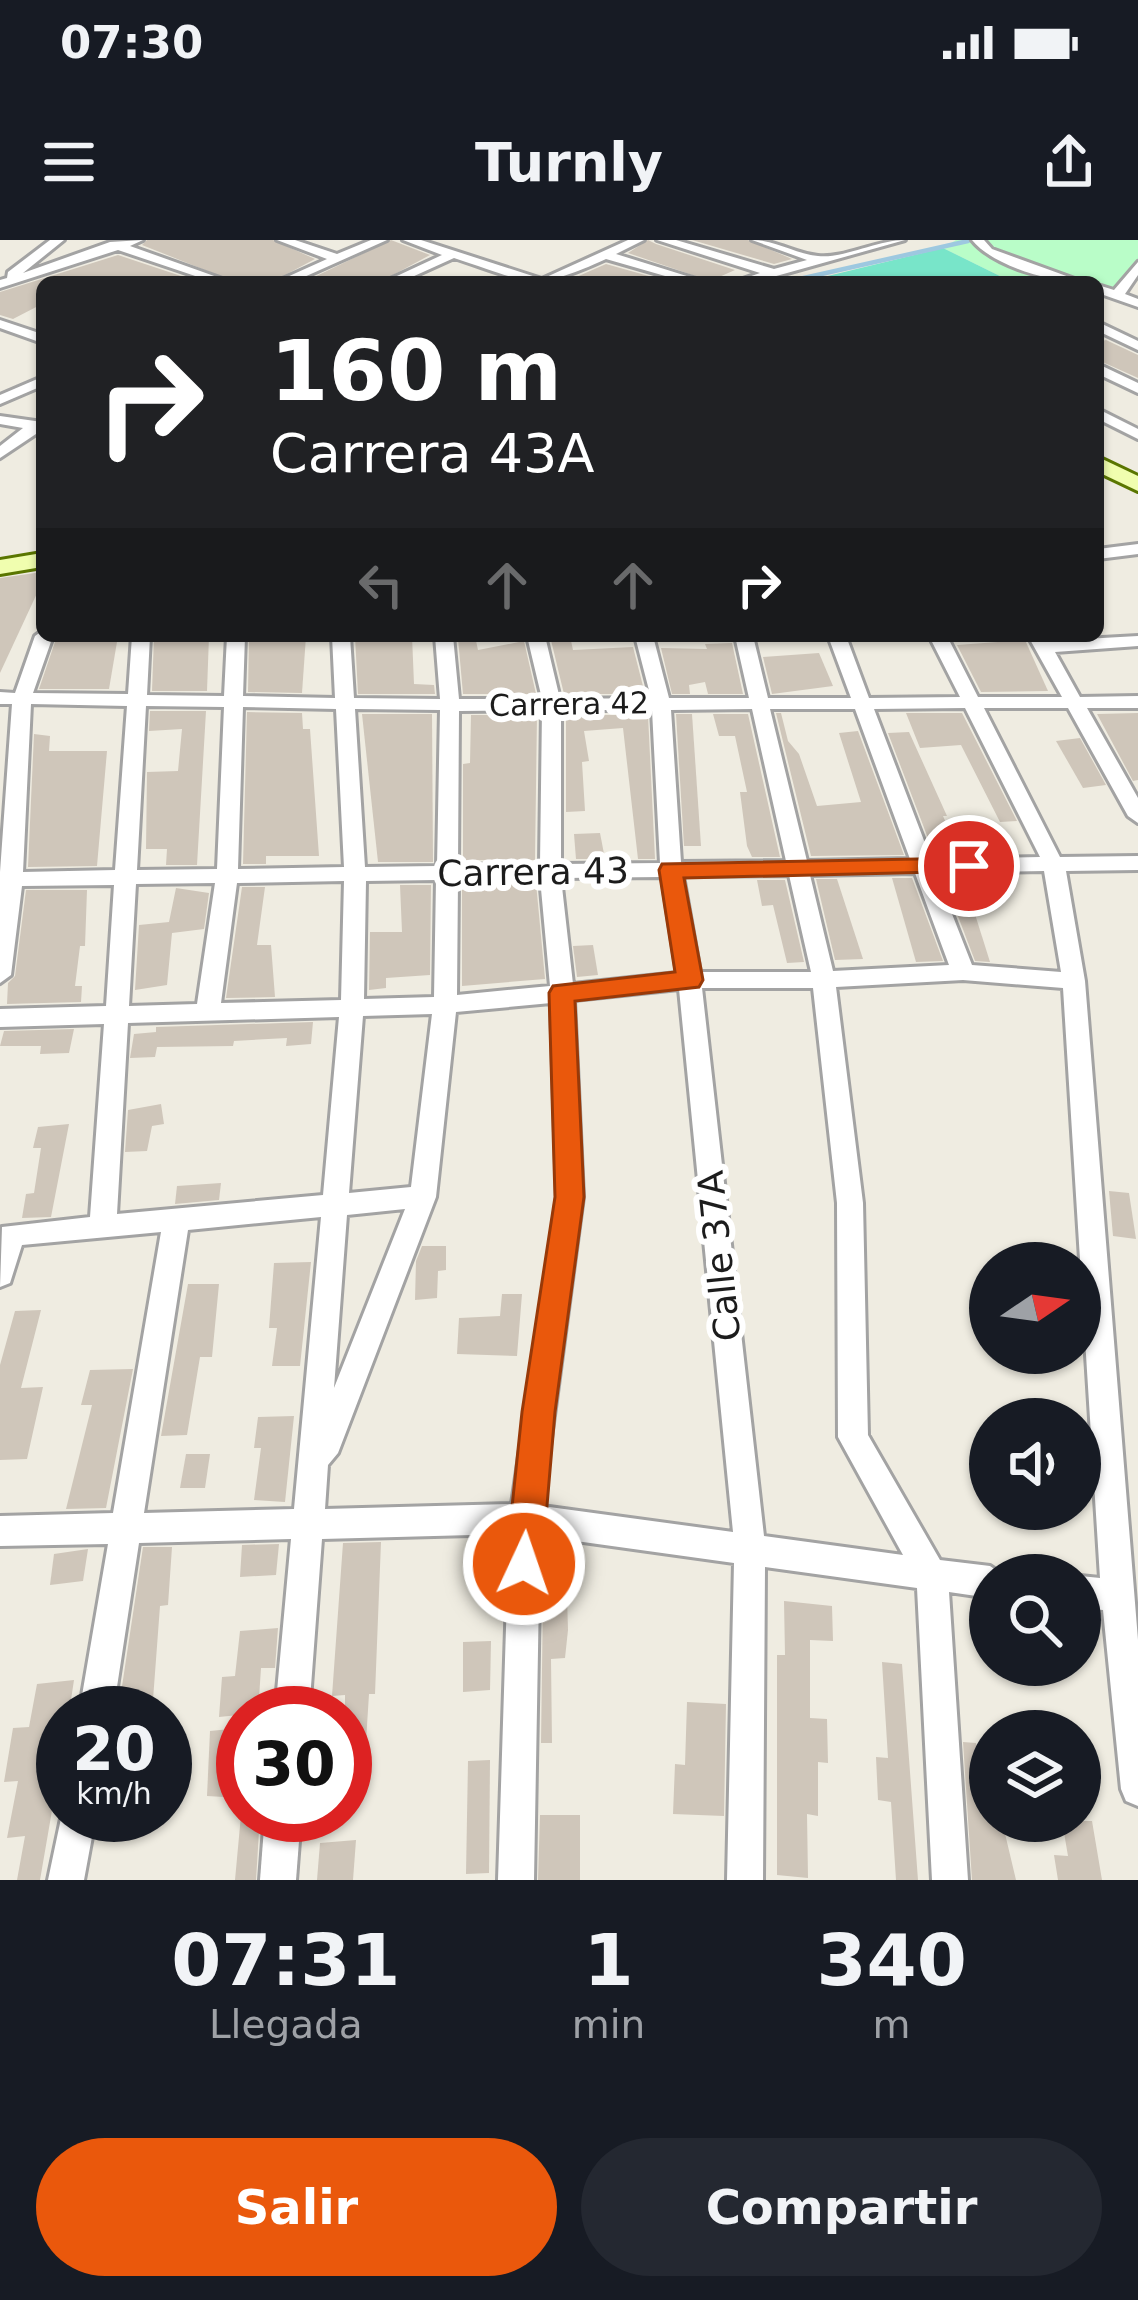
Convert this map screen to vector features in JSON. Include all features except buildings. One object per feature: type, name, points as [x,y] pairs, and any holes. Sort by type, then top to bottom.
[{"type":"street","points":[[0,284],[58,240]]},
{"type":"street","points":[[89,240],[122,246],[208,276]]},
{"type":"street","points":[[0,284],[137,240]]},
{"type":"street","points":[[283,240],[337,258]]},
{"type":"street","points":[[296,276],[381,240]]},
{"type":"street","points":[[409,240],[523,276]]},
{"type":"street","points":[[556,276],[638,240]]},
{"type":"street","points":[[662,240],[772,272]]},
{"type":"street","points":[[758,240],[819,260]]},
{"type":"street","points":[[845,240],[870,247]]},
{"type":"street","points":[[759,276],[899,240]]},
{"type":"street","points":[[978,240],[988,252],[1059,276]]},
{"type":"street","points":[[404,276],[454,254]]},
{"type":"street","points":[[605,255],[679,276]]},
{"type":"street","points":[[1104,299],[1117,296],[1138,266]]},
{"type":"street","points":[[0,284],[36,291]]},
{"type":"street","points":[[1104,291],[1138,303]]},
{"type":"street","points":[[0,324],[36,337]]},
{"type":"street","points":[[1104,329],[1138,346]]},
{"type":"street","points":[[1104,371],[1138,389]]},
{"type":"street","points":[[0,400],[36,384]]},
{"type":"street","points":[[1104,416],[1138,435]]},
{"type":"street","points":[[1104,428],[1138,417]]},
{"type":"street","points":[[0,420],[36,426]]},
{"type":"street","points":[[0,453],[36,427]]},
{"type":"street","points":[[1104,466],[1138,485]]},
{"type":"street","points":[[1104,553],[1138,549]]},
{"type":"street","points":[[0,567],[36,561]]},
{"type":"street","points":[[1104,641],[1138,641]]},
{"type":"street","points":[[0,975],[11,698],[41,642]]},
{"type":"street","points":[[103,1226],[141,642]]},
{"type":"street","points":[[208,1010],[227,876],[236,642]]},
{"type":"street","points":[[294,1686],[352,1005],[355,874],[341,642]]},
{"type":"street","points":[[312,1481],[423,1198],[446,1005],[450,705],[445,642]]},
{"type":"street","points":[[516,1880],[525,1519],[570,1197],[562,993],[550,872],[552,703],[537,642]]},
{"type":"street","name":"Calle 37A","points":[[646,642],[661,703],[671,870],[690,980],[750,1548],[745,1880]]},
{"type":"street","points":[[746,642],[824,980],[850,1203],[854,1437],[932,1576],[950,1880]]},
{"type":"street","points":[[838,642],[963,972]]},
{"type":"street","points":[[941,642],[1054,865],[1074,981],[1117,1596],[1138,1789]]},
{"type":"street","points":[[1041,642],[1138,816]]},
{"type":"street","name":"Carrera 42","points":[[11,698],[450,705],[1138,702]]},
{"type":"street","name":"Carrera 43","points":[[6,879],[1138,863]]},
{"type":"street","points":[[0,1018],[446,1005],[690,980],[824,980],[963,972],[1074,981]]},
{"type":"street","points":[[0,1275],[10,1234],[423,1198]]},
{"type":"street","points":[[101,1686],[176,1220]]},
{"type":"street","points":[[0,1531],[525,1519],[969,1580]]},
{"type":"street","points":[[1101,1594],[1117,1596]]},
{"type":"street","points":[[66,1880],[73,1842]]},
{"type":"street","points":[[278,1880],[282,1842]]},
{"type":"green space","points":[[956,240],[1138,240],[1138,270],[1118,292],[1104,294],[1104,276],[1000,276],[943,248]]},
{"type":"green space","points":[[943,248],[1000,276],[828,276]]},
{"type":"waterway","points":[[813,276],[968,241]]},
{"type":"route","points":[[524,1564],[538,1412],[570,1197],[562,993],[690,980],[671,870],[969,866]]}]
